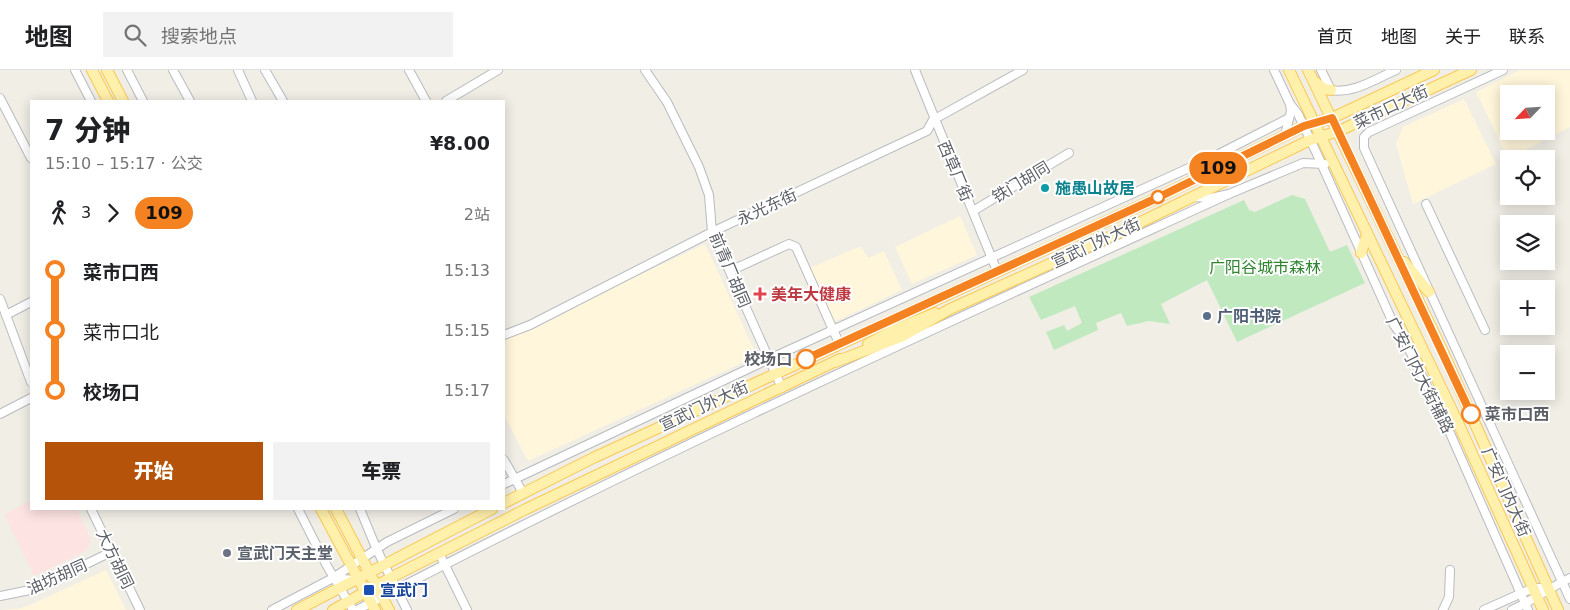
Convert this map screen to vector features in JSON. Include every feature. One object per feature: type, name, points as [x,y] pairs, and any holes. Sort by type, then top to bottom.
[{"type":"main road","points":[[92,70],[107,100]]},
{"type":"main road","points":[[108,70],[123,100]]},
{"type":"main road","name":"广安门内大街","points":[[1289,70],[1460,427],[1543,610]]},
{"type":"main road","name":"广安门内大街","points":[[1308,70],[1471,414],[1558,610]]},
{"type":"main road","name":"菜市口大街","points":[[1314,123],[1332,118],[1434,70]]},
{"type":"main road","name":"菜市口大街","points":[[1322,136],[1338,131],[1471,70]]},
{"type":"main road","points":[[1314,81],[1324,89],[1331,90]]},
{"type":"main road","name":"宣武门外大街","points":[[505,502],[593,458],[1314,123]]},
{"type":"main road","name":"宣武门外大街","points":[[333,610],[351,606],[366,593],[392,577],[526,509],[835,362],[894,330],[950,309],[1322,136]]},
{"type":"main road","points":[[1361,253],[1367,234]]},
{"type":"main road","points":[[1393,248],[1428,292]]},
{"type":"main road","points":[[322,510],[350,563],[356,579],[366,593],[372,608]]},
{"type":"main road","points":[[337,510],[389,610]]},
{"type":"main road","points":[[297,610],[384,563],[490,510]]},
{"type":"street","points":[[75,70],[90,100]]},
{"type":"street","points":[[127,70],[142,100]]},
{"type":"street","points":[[173,70],[189,100]]},
{"type":"street","points":[[238,70],[252,100]]},
{"type":"street","points":[[265,70],[282,100]]},
{"type":"street","points":[[409,70],[425,100]]},
{"type":"street","points":[[448,100],[498,70]]},
{"type":"street","name":"前青厂胡同","points":[[645,70],[667,102],[699,167],[709,195],[712,232],[782,388]]},
{"type":"street","name":"西草厂街","points":[[914,70],[933,120],[998,271]]},
{"type":"street","name":"永光东街","points":[[505,335],[530,325],[712,232],[927,131],[933,120],[1024,70]]},
{"type":"street","name":"广安门内大街辅路","points":[[1274,70],[1290,104],[1304,126],[1394,325],[1412,354],[1450,433],[1527,607]]},
{"type":"street","points":[[1321,70],[1331,90],[1351,90],[1396,70]]},
{"type":"street","points":[[1503,70],[1367,134],[1363,142],[1428,292],[1566,580],[1570,599]]},
{"type":"street","points":[[0,98],[30,156]]},
{"type":"street","points":[[1285,135],[1290,104]]},
{"type":"street","points":[[505,484],[769,358],[1213,157],[1289,118]]},
{"type":"street","name":"铁门胡同","points":[[972,212],[1070,153]]},
{"type":"street","points":[[1190,182],[1213,157]]},
{"type":"street","points":[[358,610],[372,608],[382,596],[444,563],[864,360],[1229,194],[1303,163],[1335,164]]},
{"type":"street","points":[[1312,163],[1326,174]]},
{"type":"street","points":[[1191,197],[1211,198],[1229,194]]},
{"type":"street","points":[[1426,204],[1485,330]]},
{"type":"street","points":[[730,271],[778,248],[789,244],[796,247],[839,343]]},
{"type":"street","points":[[0,299],[30,379]]},
{"type":"street","points":[[6,316],[30,303]]},
{"type":"street","points":[[0,414],[30,399]]},
{"type":"street","points":[[505,462],[522,494]]},
{"type":"street","name":"大方胡同","points":[[91,510],[140,610]]},
{"type":"street","points":[[299,510],[339,588],[351,606]]},
{"type":"street","points":[[360,510],[377,550],[398,588],[407,610]]},
{"type":"street","points":[[272,610],[334,578],[387,542],[452,510]]},
{"type":"street","name":"油坊胡同","points":[[0,596],[35,589],[112,552]]},
{"type":"street","points":[[439,554],[467,610]]},
{"type":"street","points":[[1443,610],[1449,597],[1450,570]]},
{"type":"street","points":[[334,578],[356,579]]},
{"type":"street","points":[[1484,610],[1521,592],[1535,592],[1566,580]]},
{"type":"street","points":[[1512,610],[1527,607],[1535,592]]},
{"type":"shaded area","points":[[1520,70],[1570,70],[1570,127],[1555,135],[1555,85],[1500,85],[1500,140],[1545,140],[1525,150],[1504,150],[1476,92]]},
{"type":"shaded area","points":[[1464,99],[1496,164],[1413,204],[1396,144],[1403,127]]},
{"type":"shaded area","points":[[960,216],[977,255],[912,284],[895,247]]},
{"type":"shaded area","points":[[705,244],[757,356],[528,461],[505,417],[505,339]]},
{"type":"shaded area","points":[[861,246],[868,258],[884,251],[902,290],[834,322],[810,268]]},
{"type":"shaded area","points":[[30,501],[30,510],[77,510],[91,541],[86,551],[34,576],[4,514]]},
{"type":"shaded area","points":[[106,570],[126,610],[0,610],[18,609],[30,605]]},
{"type":"green space","name":"广阳谷城市森林","points":[[1292,195],[1305,199],[1330,252],[1347,245],[1365,283],[1237,342],[1207,280],[1161,304],[1170,324],[1149,321],[1127,326],[1121,313],[1096,323],[1098,330],[1054,350],[1046,332],[1064,325],[1067,331],[1082,323],[1075,306],[1041,320],[1029,297],[1244,200],[1249,210],[1255,212]]},
{"type":"bus line","name":"109","points":[[806,359],[1157,198],[1304,126],[1332,118],[1344,143],[1343,145],[1471,414]]},
{"type":"place","name":"施愚山故居","points":[[1045,188]]},
{"type":"place","name":"美年大健康","points":[[760,294]]},
{"type":"place","name":"广阳书院","points":[[1207,316]]},
{"type":"place","name":"校场口","points":[[806,359]]},
{"type":"place","name":"菜市口西","points":[[1471,414]]},
{"type":"place","name":"宣武门天主堂","points":[[227,553]]},
{"type":"place","name":"宣武门","points":[[369,590]]}]
